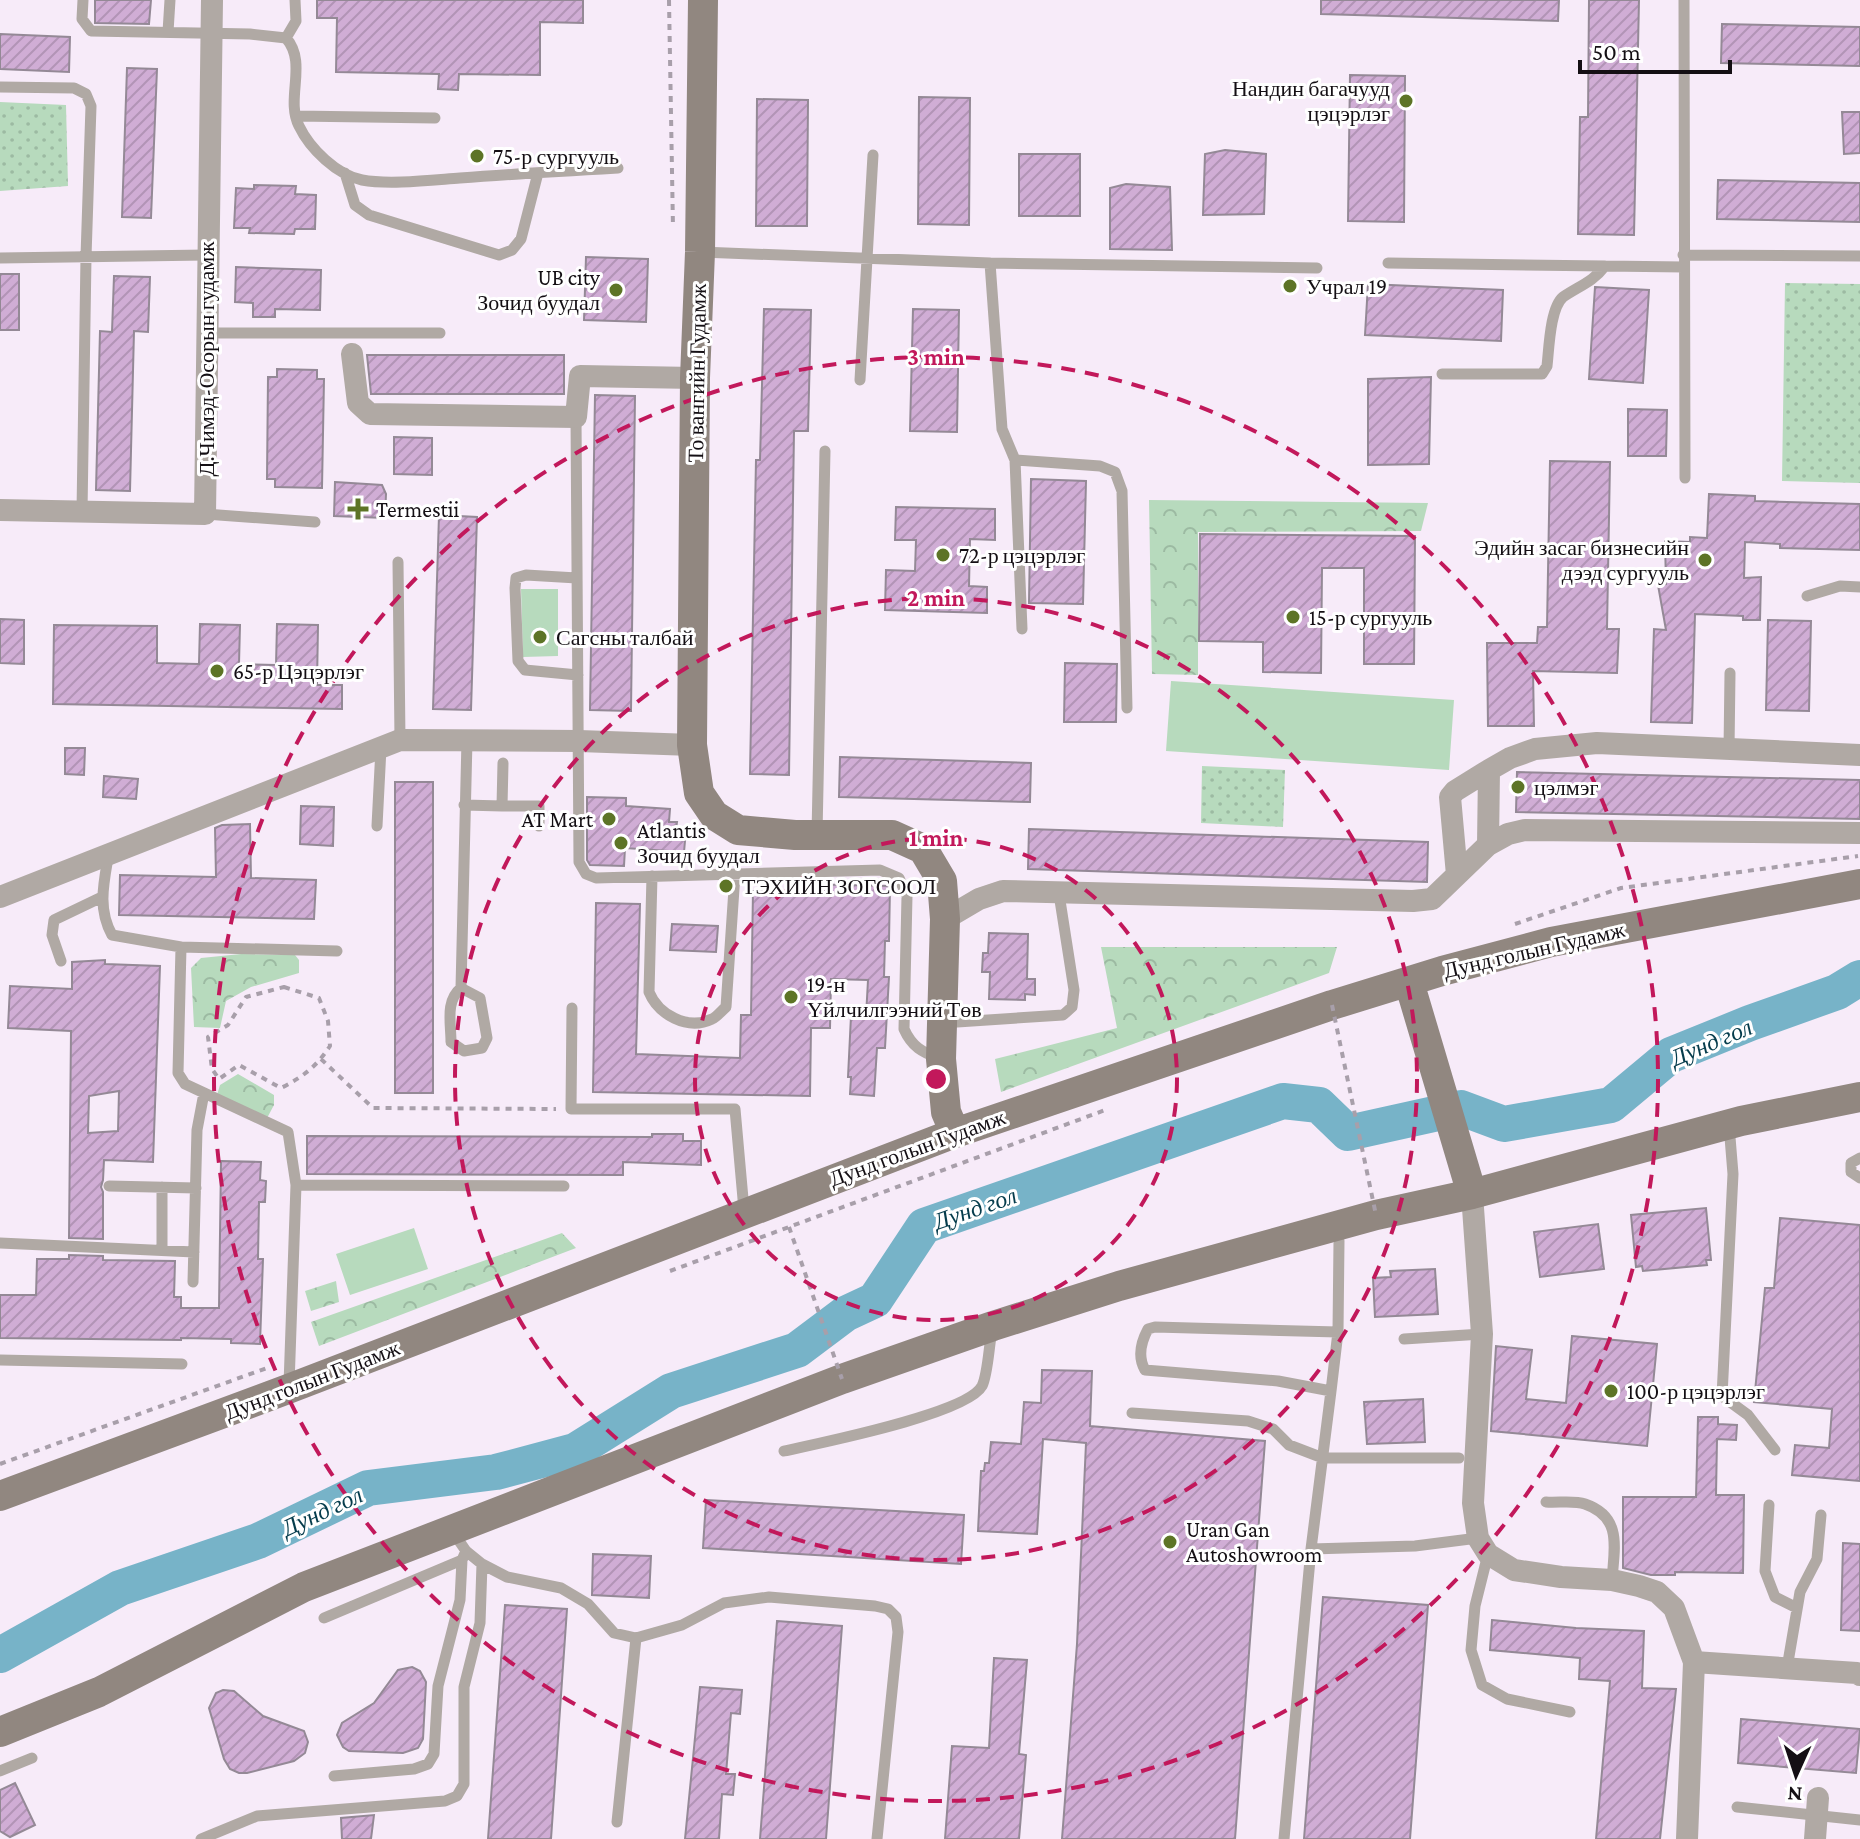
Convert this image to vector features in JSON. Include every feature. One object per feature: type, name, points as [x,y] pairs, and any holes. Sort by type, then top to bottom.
[{"type":"street","name":"Д.Чимэд-Осорын гудамж","points":[[205,514],[206,255],[212,0]]},
{"type":"street","name":"То вангийн Гудамж","points":[[703,0],[695,378],[692,745],[699,793],[714,815],[738,830],[817,835],[892,835],[923,849],[942,881],[945,919],[941,1059],[946,1112],[955,1133]]},
{"type":"street","points":[[352,354],[358,403],[370,414],[576,417],[580,376],[695,378]]},
{"type":"street","points":[[0,510],[205,514]]},
{"type":"street","points":[[0,897],[390,744],[467,740],[692,745]]},
{"type":"street","points":[[1457,875],[1450,797],[1510,758],[1535,749],[1597,743],[1860,755]]},
{"type":"street","points":[[1488,845],[1489,770]]},
{"type":"street","points":[[945,919],[979,899],[1003,891],[1432,899],[1488,845],[1508,834],[1525,830],[1860,833]]},
{"type":"street","name":"Дунд голын Гудамж","points":[[0,1496],[955,1133],[1412,994],[1442,971],[1551,942],[1860,884]]},
{"type":"street","points":[[1412,994],[1469,1184],[1482,1334],[1473,1503],[1483,1546],[1514,1570],[1612,1580],[1657,1592],[1674,1608],[1694,1662],[1687,1839]]},
{"type":"street","points":[[0,1732],[99,1692],[304,1587],[460,1547],[842,1379],[993,1326],[1119,1286],[1333,1228],[1469,1184],[1860,1097]]},
{"type":"street","points":[[1694,1662],[1860,1675]]},
{"type":"street","points":[[1815,1839],[1818,1807]]},
{"type":"lane","points":[[83,0],[82,19],[91,31],[286,38],[296,58],[298,125],[313,147],[336,169],[362,180],[418,181],[618,168]]},
{"type":"lane","points":[[168,32],[170,0]]},
{"type":"lane","points":[[286,38],[296,21],[295,0]]},
{"type":"lane","points":[[1684,0],[1685,478]]},
{"type":"lane","points":[[0,87],[74,88],[89,98],[82,512]]},
{"type":"lane","points":[[296,116],[435,118]]},
{"type":"lane","points":[[860,380],[873,155]]},
{"type":"lane","points":[[345,173],[355,205],[369,215],[499,255],[512,250],[521,239],[538,173]]},
{"type":"lane","points":[[700,252],[990,263],[1317,268]]},
{"type":"lane","points":[[0,258],[206,255]]},
{"type":"lane","points":[[1388,263],[1605,266],[1860,256]]},
{"type":"lane","points":[[990,263],[1002,429],[1015,460],[1022,629]]},
{"type":"lane","points":[[1442,374],[1542,374],[1547,366],[1555,307],[1562,298],[1597,278],[1605,266]]},
{"type":"lane","points":[[206,333],[440,333]]},
{"type":"lane","points":[[576,417],[579,862],[586,874],[596,878],[880,870],[899,878],[907,896],[904,1029],[910,1043],[922,1052],[941,1059]]},
{"type":"lane","points":[[817,835],[825,451]]},
{"type":"lane","points":[[1015,460],[1100,466],[1115,472],[1122,491],[1127,708]]},
{"type":"lane","points":[[205,514],[315,522]]},
{"type":"lane","points":[[377,826],[390,744],[398,562]]},
{"type":"lane","points":[[577,578],[526,575],[516,578],[515,588],[518,661],[525,670],[578,675]]},
{"type":"lane","points":[[1807,596],[1840,586],[1860,587]]},
{"type":"lane","points":[[1729,751],[1730,673]]},
{"type":"lane","points":[[461,988],[480,998],[487,1038],[482,1048],[464,1051],[451,1042],[450,1007],[453,995],[461,988],[467,740]]},
{"type":"lane","points":[[502,806],[503,763]]},
{"type":"lane","points":[[464,805],[539,806],[539,826]]},
{"type":"lane","points":[[109,852],[102,897],[104,920],[112,935],[181,947],[337,951]]},
{"type":"lane","points":[[652,876],[649,992],[654,1006],[669,1016],[689,1023],[712,1019],[726,1007],[735,874]]},
{"type":"lane","points":[[942,1024],[1063,1015],[1072,1007],[1074,990],[1059,894]]},
{"type":"lane","points":[[61,961],[52,935],[54,920],[102,897]]},
{"type":"lane","points":[[181,947],[178,1073],[185,1084],[288,1132],[296,1185],[288,1389]]},
{"type":"lane","points":[[572,1008],[571,1109],[735,1109],[744,1215]]},
{"type":"lane","points":[[193,1282],[197,1130],[204,1093]]},
{"type":"lane","points":[[1729,1124],[1733,1188],[1722,1396],[1748,1415],[1775,1450]]},
{"type":"lane","points":[[1860,1158],[1851,1163],[1851,1172],[1860,1178]]},
{"type":"lane","points":[[296,1185],[564,1186]]},
{"type":"lane","points":[[109,1186],[196,1188]]},
{"type":"lane","points":[[162,1187],[162,1250]]},
{"type":"lane","points":[[1284,1839],[1311,1549],[1338,1332],[1339,1241],[1333,1228]]},
{"type":"lane","points":[[0,1243],[194,1252]]},
{"type":"lane","points":[[784,1451],[891,1426],[966,1400],[982,1386],[993,1326]]},
{"type":"lane","points":[[1331,1391],[1278,1381],[1145,1370],[1140,1352],[1148,1329],[1155,1327],[1338,1332]]},
{"type":"lane","points":[[1404,1339],[1482,1334]]},
{"type":"lane","points":[[0,1360],[182,1364]]},
{"type":"lane","points":[[1132,1413],[1248,1421],[1273,1429],[1289,1445],[1323,1458],[1459,1458]]},
{"type":"lane","points":[[1546,1502],[1584,1504],[1609,1519],[1615,1534],[1612,1580]]},
{"type":"lane","points":[[1769,1505],[1765,1571],[1775,1597],[1797,1608]]},
{"type":"lane","points":[[1787,1668],[1800,1592],[1817,1559],[1821,1515]]},
{"type":"lane","points":[[1311,1549],[1483,1546],[1471,1650],[1482,1685],[1507,1699],[1570,1712]]},
{"type":"lane","points":[[460,1547],[482,1564],[507,1577],[561,1588],[588,1604],[614,1633],[636,1638],[682,1625],[724,1603],[769,1597],[888,1609],[896,1617],[898,1632],[877,1839]]},
{"type":"lane","points":[[324,1618],[460,1547]]},
{"type":"lane","points":[[334,1776],[414,1769],[428,1764],[434,1754],[438,1686],[460,1600],[460,1547]]},
{"type":"lane","points":[[201,1839],[257,1816],[445,1801],[457,1796],[464,1784],[464,1687],[480,1623],[482,1564]]},
{"type":"lane","points":[[617,1822],[636,1638]]},
{"type":"lane","points":[[0,1771],[32,1758]]},
{"type":"lane","points":[[1737,1807],[1818,1807],[1860,1820]]},
{"type":"path","points":[[669,0],[673,236]]},
{"type":"path","points":[[284,987],[319,998],[328,1021],[330,1046],[321,1059],[306,1075],[281,1088],[239,1065],[219,1079],[212,1069],[208,1037],[228,1025],[246,997],[284,987]]},
{"type":"path","points":[[1333,1020],[1376,1215]]},
{"type":"path","points":[[321,1059],[373,1108],[571,1109]]},
{"type":"path","points":[[670,1271],[1119,1105]]},
{"type":"path","points":[[789,1227],[842,1379]]},
{"type":"green space","points":[[0,102],[66,105],[68,186],[0,191]]},
{"type":"green space","points":[[1785,283],[1860,284],[1860,483],[1782,481]]},
{"type":"green space","points":[[1149,500],[1428,503],[1421,531],[1198,532],[1198,675],[1152,674]]},
{"type":"green space","name":"Сагсны талбай","points":[[521,589],[558,589],[558,656],[523,657]]},
{"type":"green space","points":[[1171,681],[1454,700],[1449,770],[1166,751]]},
{"type":"green space","points":[[1202,766],[1285,770],[1283,827],[1201,823]]},
{"type":"green space","points":[[1101,947],[1337,947],[1329,973],[1001,1092],[995,1059],[1117,1028]]},
{"type":"green space","points":[[241,954],[295,955],[299,960],[299,973],[251,987],[226,1001],[220,1028],[194,1027],[191,968],[201,958]]},
{"type":"green space","points":[[238,1074],[274,1095],[274,1105],[266,1120],[217,1095],[220,1085]]},
{"type":"green space","points":[[414,1228],[428,1269],[350,1295],[336,1254]]},
{"type":"green space","points":[[562,1233],[576,1248],[319,1346],[311,1322]]},
{"type":"green space","points":[[336,1281],[339,1302],[311,1311],[305,1291]]},
{"type":"building","points":[[95,0],[151,0],[149,24],[95,23]]},
{"type":"building","points":[[317,0],[583,0],[583,23],[540,22],[540,75],[459,74],[458,90],[438,89],[439,74],[336,72],[337,18],[317,18]]},
{"type":"building","points":[[1321,0],[1559,0],[1558,21],[1321,14]]},
{"type":"building","points":[[1589,0],[1639,0],[1634,235],[1578,234],[1580,117],[1588,117]]},
{"type":"building","points":[[1722,24],[1860,27],[1860,66],[1721,63]]},
{"type":"building","points":[[0,34],[70,37],[69,72],[0,69]]},
{"type":"building","points":[[127,68],[157,69],[151,218],[122,217]]},
{"type":"building","points":[[1350,75],[1405,76],[1404,222],[1348,221]]},
{"type":"building","points":[[919,97],[970,98],[969,225],[918,224]]},
{"type":"building","points":[[757,99],[808,100],[807,226],[756,226]]},
{"type":"building","points":[[1842,112],[1860,112],[1860,153],[1844,154]]},
{"type":"building","points":[[1225,150],[1266,154],[1264,214],[1203,215],[1205,154]]},
{"type":"building","points":[[1019,154],[1080,154],[1080,216],[1019,216]]},
{"type":"building","points":[[1718,180],[1860,183],[1860,222],[1717,219]]},
{"type":"building","points":[[1126,184],[1170,187],[1172,250],[1110,249],[1110,188]]},
{"type":"building","points":[[254,185],[296,186],[295,194],[316,195],[315,229],[295,229],[294,234],[249,233],[250,228],[234,228],[236,188],[254,189]]},
{"type":"building","name":"UB city Зочид буудал","points":[[586,257],[648,259],[646,322],[584,320]]},
{"type":"building","points":[[236,267],[321,270],[320,310],[275,309],[275,317],[253,317],[253,303],[235,302]]},
{"type":"building","points":[[0,274],[19,274],[19,330],[0,330]]},
{"type":"building","points":[[114,276],[150,277],[148,332],[134,331],[130,491],[96,490],[100,331],[112,332]]},
{"type":"building","points":[[1368,284],[1503,290],[1501,341],[1365,335]]},
{"type":"building","points":[[1595,287],[1649,290],[1643,383],[1589,379]]},
{"type":"building","points":[[764,309],[811,310],[808,431],[794,431],[789,775],[750,774],[756,460],[760,460]]},
{"type":"building","points":[[913,309],[959,310],[957,432],[910,431]]},
{"type":"building","points":[[367,355],[564,355],[564,394],[371,394]]},
{"type":"building","points":[[277,369],[317,370],[317,379],[324,379],[322,488],[275,487],[275,479],[267,479],[268,377],[277,377]]},
{"type":"building","points":[[1431,377],[1429,464],[1368,465],[1368,379]]},
{"type":"building","points":[[595,395],[635,396],[631,711],[590,710]]},
{"type":"building","points":[[1628,409],[1667,410],[1666,456],[1628,456]]},
{"type":"building","points":[[394,437],[432,438],[432,475],[394,474]]},
{"type":"building","points":[[1550,461],[1610,462],[1607,629],[1619,629],[1617,673],[1533,671],[1534,726],[1488,726],[1487,643],[1537,643],[1538,627],[1547,627]]},
{"type":"building","points":[[1031,479],[1086,481],[1083,604],[1029,603]]},
{"type":"building","points":[[335,482],[382,485],[386,494],[385,518],[334,516]]},
{"type":"building","points":[[1709,494],[1755,496],[1755,501],[1860,504],[1860,550],[1780,548],[1780,544],[1745,542],[1744,578],[1761,577],[1760,620],[1743,620],[1743,616],[1695,614],[1692,723],[1651,722],[1654,629],[1666,630],[1658,585],[1666,584],[1665,541],[1690,542],[1690,537],[1707,538]]},
{"type":"building","name":"72-р цэцэрлэг","points":[[896,507],[995,509],[995,540],[970,539],[969,586],[987,587],[987,613],[885,610],[886,570],[915,571],[916,540],[895,540]]},
{"type":"building","points":[[439,515],[477,517],[471,710],[433,709]]},
{"type":"building","name":"15-р сургууль","points":[[1200,534],[1415,536],[1414,664],[1364,664],[1364,568],[1322,568],[1321,673],[1263,672],[1263,642],[1199,641]]},
{"type":"building","points":[[0,619],[24,620],[24,664],[0,663]]},
{"type":"building","points":[[1768,620],[1811,621],[1809,711],[1766,710]]},
{"type":"building","name":"65-р Цэцэрлэг","points":[[200,624],[240,625],[239,664],[276,665],[277,624],[318,625],[317,685],[342,685],[342,709],[53,704],[54,625],[157,626],[157,663],[199,664]]},
{"type":"building","points":[[1065,663],[1117,664],[1116,722],[1064,722]]},
{"type":"building","points":[[65,748],[85,748],[84,775],[65,774]]},
{"type":"building","points":[[840,757],[1031,763],[1030,802],[839,797]]},
{"type":"building","points":[[1517,772],[1860,780],[1860,819],[1516,812]]},
{"type":"building","points":[[104,776],[138,779],[136,799],[103,797]]},
{"type":"building","points":[[395,782],[433,782],[433,1093],[395,1093]]},
{"type":"building","points":[[587,797],[626,798],[626,806],[670,809],[669,822],[677,822],[676,829],[686,830],[684,852],[625,848],[624,866],[590,865],[587,860]]},
{"type":"building","points":[[301,806],[334,807],[333,846],[300,844]]},
{"type":"building","points":[[250,824],[251,878],[316,880],[314,919],[119,915],[120,875],[216,877],[215,828]]},
{"type":"building","points":[[1029,829],[1428,842],[1427,882],[1028,869]]},
{"type":"building","name":"19-н Үйлчилгээний Төв","points":[[799,884],[890,886],[889,941],[885,941],[884,977],[889,977],[885,1048],[877,1048],[874,1096],[850,1094],[851,1077],[848,1077],[851,1016],[866,1017],[868,980],[831,979],[830,1028],[811,1028],[810,1096],[593,1092],[596,903],[640,904],[636,1054],[740,1058],[741,1015],[751,1015],[753,891],[799,892]]},
{"type":"building","points":[[672,924],[718,926],[716,952],[670,950]]},
{"type":"building","points":[[989,933],[1028,934],[1027,979],[1035,979],[1035,995],[1025,994],[1025,1000],[989,999],[990,972],[982,972],[983,953],[988,953]]},
{"type":"building","points":[[105,960],[105,964],[160,966],[153,1162],[104,1160],[101,1187],[103,1239],[69,1238],[71,1031],[8,1028],[10,986],[72,989],[72,962]],"holes":[[[119,1091],[118,1131],[88,1133],[89,1096]]]},
{"type":"building","points":[[652,1134],[683,1134],[683,1141],[701,1141],[701,1165],[623,1162],[623,1175],[307,1174],[307,1136],[652,1137]]},
{"type":"building","points":[[221,1161],[261,1162],[260,1180],[266,1181],[265,1202],[259,1202],[258,1259],[263,1259],[260,1344],[231,1343],[231,1339],[0,1338],[0,1295],[36,1295],[37,1259],[69,1259],[69,1255],[103,1256],[103,1260],[175,1261],[174,1297],[181,1297],[181,1308],[219,1308]]},
{"type":"building","points":[[1706,1208],[1711,1260],[1706,1260],[1707,1265],[1643,1271],[1642,1266],[1636,1267],[1631,1215]]},
{"type":"building","points":[[1780,1218],[1860,1225],[1860,1481],[1792,1475],[1795,1445],[1829,1448],[1832,1409],[1754,1402],[1765,1288],[1774,1288]]},
{"type":"building","points":[[1598,1224],[1604,1269],[1540,1277],[1534,1232]]},
{"type":"building","points":[[1435,1269],[1438,1314],[1375,1317],[1373,1278],[1391,1277],[1390,1271]]},
{"type":"building","name":"100-р цэцэрлэг","points":[[1572,1336],[1657,1344],[1647,1446],[1491,1431],[1496,1346],[1532,1350],[1526,1399],[1566,1403]]},
{"type":"building","name":"Uran Gan Autoshowroom","points":[[1042,1370],[1092,1371],[1090,1426],[1265,1441],[1235,1839],[1062,1839],[1077,1644],[1086,1443],[1043,1439],[1037,1534],[978,1531],[981,1471],[984,1471],[985,1463],[989,1463],[991,1442],[1021,1444],[1024,1402],[1041,1403]]},
{"type":"building","points":[[1423,1399],[1425,1442],[1367,1444],[1364,1402]]},
{"type":"building","points":[[1698,1417],[1718,1417],[1718,1424],[1737,1425],[1736,1440],[1717,1439],[1716,1495],[1744,1495],[1743,1573],[1675,1572],[1675,1575],[1651,1575],[1623,1568],[1623,1497],[1696,1497]]},
{"type":"building","points":[[706,1500],[964,1515],[961,1564],[703,1548]]},
{"type":"building","points":[[1843,1543],[1860,1544],[1860,1631],[1841,1630]]},
{"type":"building","points":[[593,1554],[651,1556],[649,1598],[592,1595]]},
{"type":"building","points":[[1323,1597],[1428,1605],[1410,1839],[1304,1839]]},
{"type":"building","points":[[505,1605],[567,1609],[551,1839],[488,1839]]},
{"type":"building","points":[[1492,1620],[1644,1631],[1642,1688],[1676,1689],[1660,1839],[1596,1839],[1610,1681],[1579,1679],[1580,1658],[1490,1650]]},
{"type":"building","points":[[777,1621],[842,1626],[826,1839],[760,1839]]},
{"type":"building","points":[[994,1658],[1027,1660],[1019,1754],[1026,1755],[1019,1839],[945,1839],[952,1746],[989,1748]]},
{"type":"building","points":[[412,1667],[420,1671],[426,1682],[423,1739],[418,1748],[403,1753],[349,1751],[343,1747],[337,1735],[342,1723],[374,1703],[398,1670]]},
{"type":"building","points":[[700,1687],[742,1690],[740,1714],[731,1713],[726,1774],[735,1774],[733,1795],[722,1794],[719,1839],[685,1839]]},
{"type":"building","points":[[234,1691],[263,1716],[304,1731],[308,1742],[305,1753],[294,1761],[247,1773],[230,1769],[224,1759],[209,1708],[216,1693]]},
{"type":"building","points":[[1741,1719],[1860,1729],[1856,1773],[1738,1763]]},
{"type":"building","points":[[15,1783],[35,1825],[10,1837],[0,1831],[0,1790]]},
{"type":"building","points":[[374,1815],[371,1839],[342,1839],[341,1818]]},
{"type":"waterway","name":"Дунд гол","points":[[0,1655],[120,1588],[258,1541],[368,1488],[496,1472],[575,1451],[671,1391],[797,1350],[845,1314],[875,1300],[924,1226],[1283,1101],[1319,1105],[1348,1133],[1461,1108],[1504,1124],[1611,1105],[1671,1055],[1837,992],[1860,978]]},
{"type":"place","name":"Нандин багачууд цэцэрлэг","points":[[1406,101]]},
{"type":"place","name":"75-р сургууль","points":[[477,156]]},
{"type":"place","name":"Учрал 19","points":[[1290,286]]},
{"type":"place","name":"UB city Зочид буудал","points":[[616,290]]},
{"type":"place","name":"Termestii","points":[[358,509]]},
{"type":"place","name":"72-р цэцэрлэг","points":[[943,555]]},
{"type":"place","name":"Эдийн засаг бизнесийн дээд сургууль","points":[[1705,560]]},
{"type":"place","name":"15-р сургууль","points":[[1293,617]]},
{"type":"place","name":"Сагсны талбай","points":[[540,637]]},
{"type":"place","name":"65-р Цэцэрлэг","points":[[217,671]]},
{"type":"place","name":"цэлмэг","points":[[1518,787]]},
{"type":"place","name":"AT Mart","points":[[609,819]]},
{"type":"place","name":"Atlantis Зочид буудал","points":[[621,843]]},
{"type":"place","name":"ТЭХИЙН ЗОГСООЛ","points":[[726,886]]},
{"type":"place","name":"19-н Үйлчилгээний Төв","points":[[791,997]]},
{"type":"place","name":"100-р цэцэрлэг","points":[[1611,1391]]},
{"type":"place","name":"Uran Gan Autoshowroom","points":[[1170,1542]]}]
